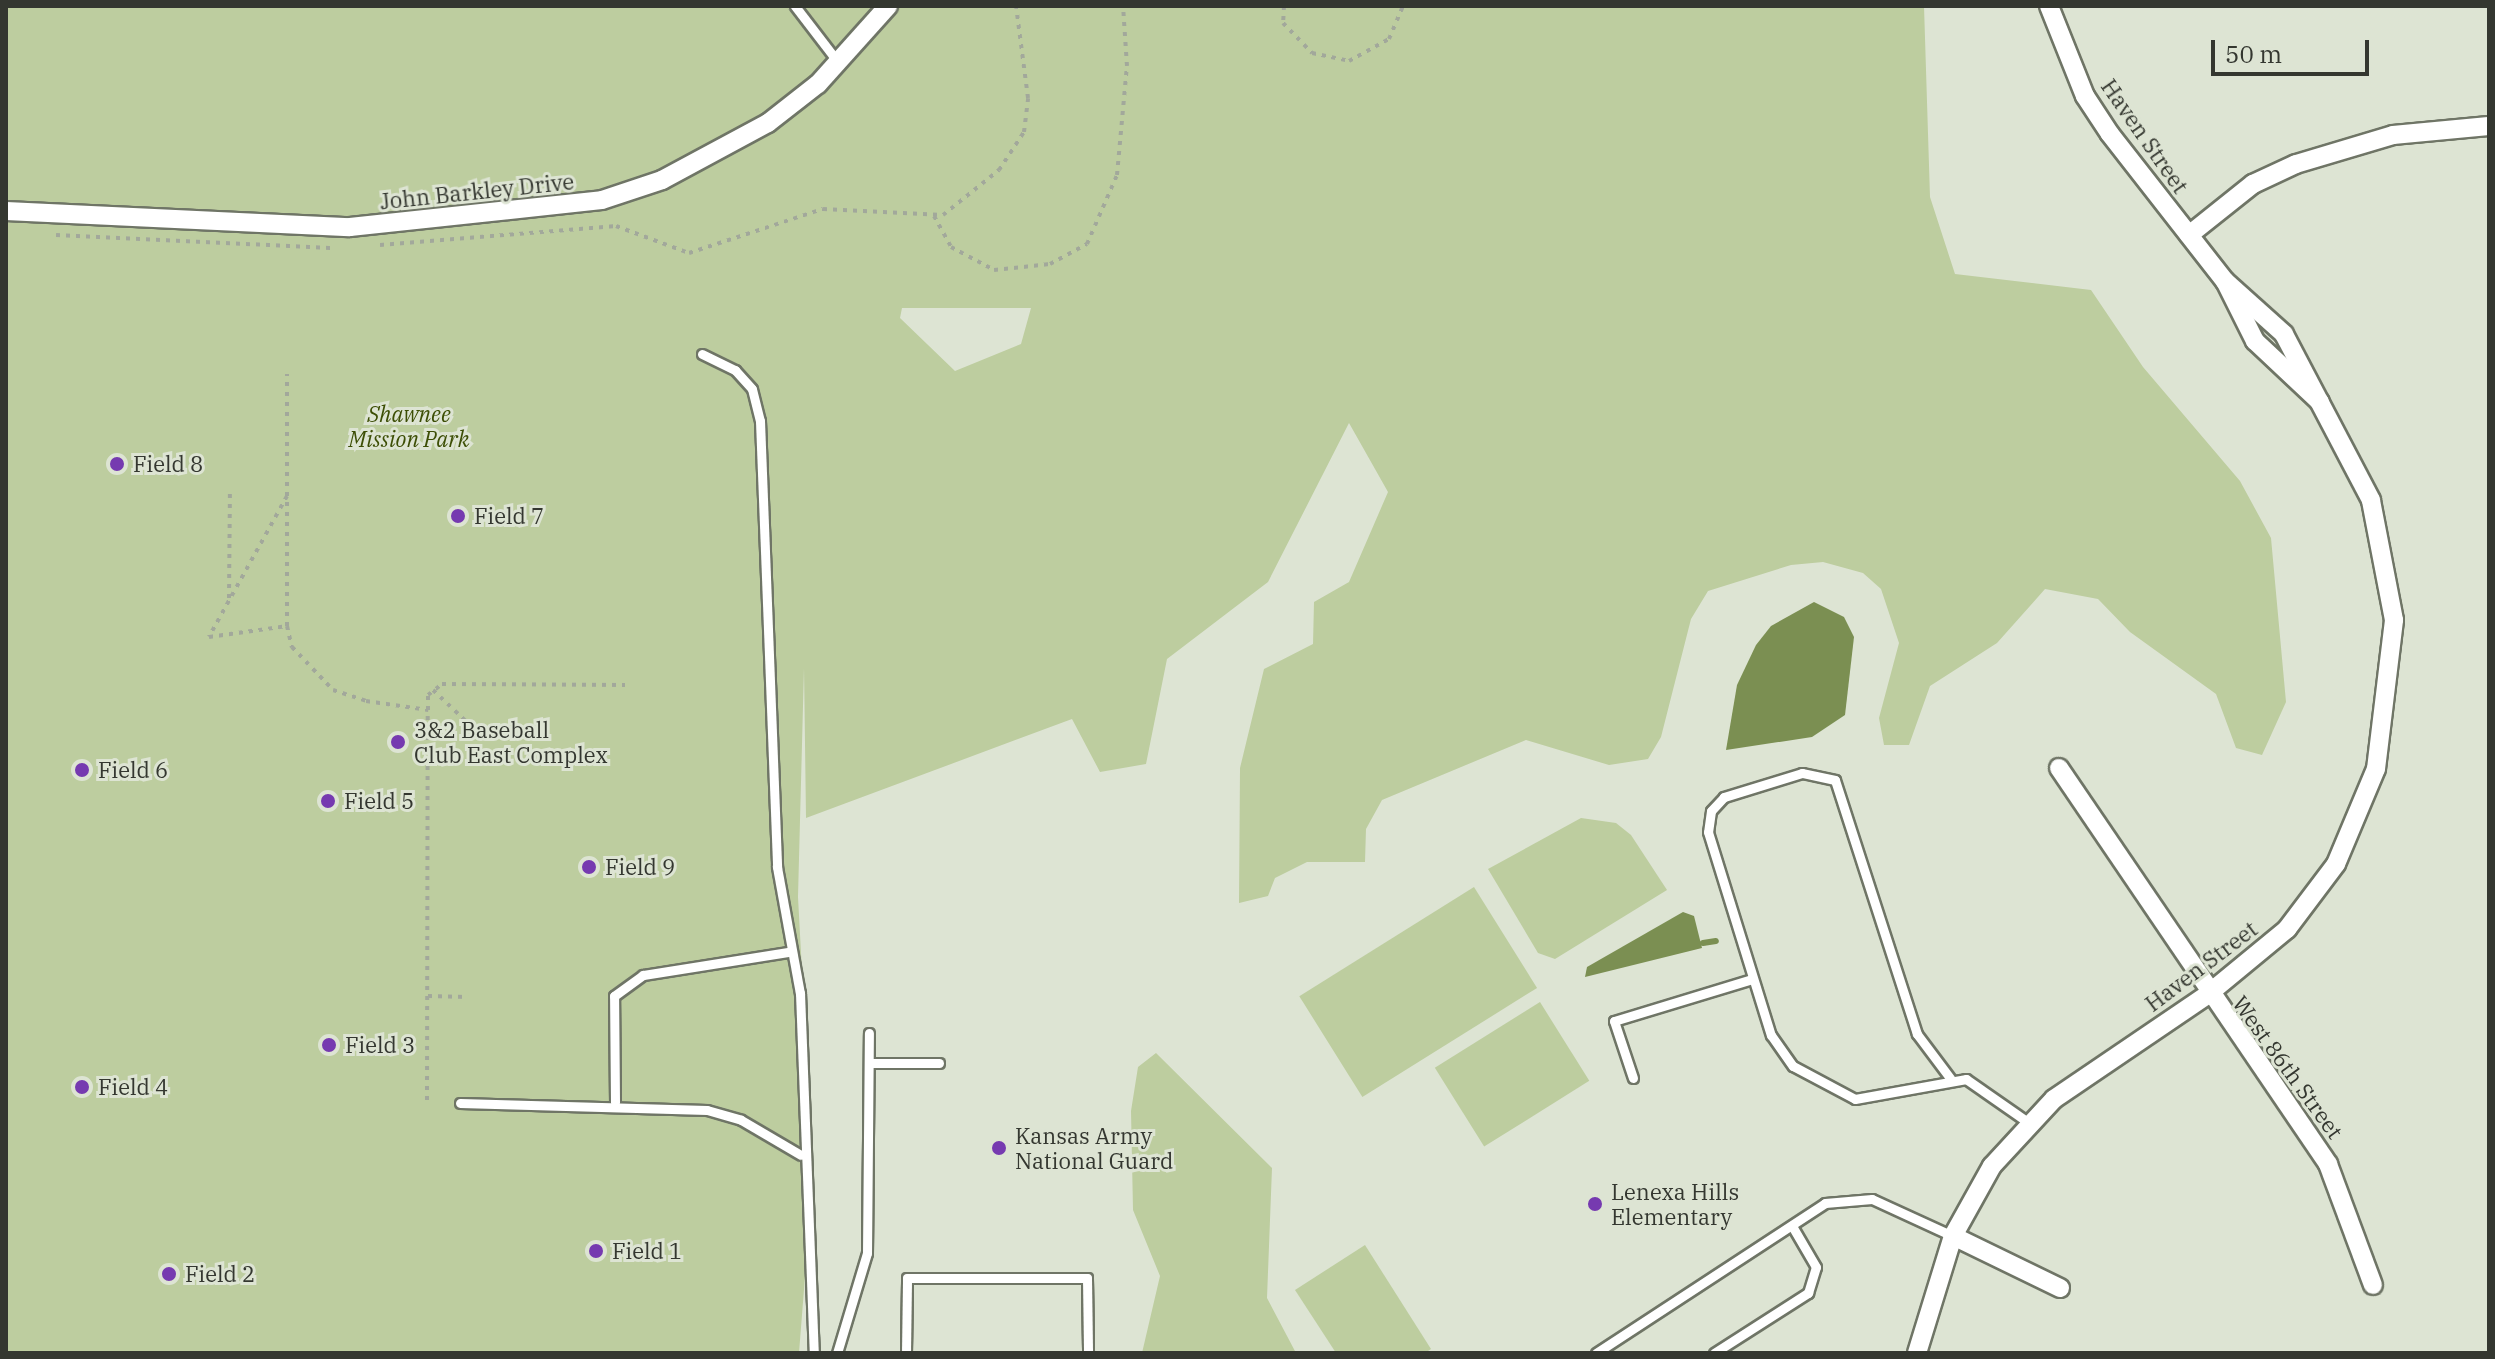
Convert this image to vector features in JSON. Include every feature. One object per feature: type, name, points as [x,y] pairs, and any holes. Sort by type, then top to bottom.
[{"type":"street","name":"John Barkley Drive","points":[[6,211],[350,227],[545,212],[602,200],[712,156],[768,123],[839,63],[888,6]]},
{"type":"street","name":"Haven Street","points":[[1917,1353],[1953,1236],[1972,1196],[2029,1123],[2207,995],[2287,929],[2336,864],[2361,814],[2386,728],[2394,620],[2383,544],[2349,446],[2284,334],[2225,281],[2085,96],[2049,6]]},
{"type":"street","points":[[2189,235],[2253,184],[2296,164],[2393,135],[2489,126]]},
{"type":"street","name":"Haven Street","points":[[2225,281],[2255,341],[2322,403]]},
{"type":"street","name":"West 86th Street","points":[[2059,768],[2207,995],[2328,1164],[2373,1285]]},
{"type":"street","points":[[1953,1236],[2060,1288]]},
{"type":"lane","points":[[795,6],[839,63]]},
{"type":"lane","points":[[702,354],[735,370],[752,389],[760,421],[777,867],[788,952],[800,993],[801,1155],[814,1353]]},
{"type":"lane","points":[[1950,1078],[1923,1049],[1842,794],[1825,773],[1802,773],[1724,797],[1708,820],[1752,979],[1780,1050],[1822,1088],[1874,1099],[1950,1078],[1987,1088],[2029,1123]]},
{"type":"lane","points":[[615,1102],[614,996],[643,975],[788,952]]},
{"type":"lane","points":[[1633,1078],[1614,1021],[1752,979]]},
{"type":"lane","points":[[837,1353],[867,1253],[869,1033]]},
{"type":"lane","points":[[869,1063],[939,1063]]},
{"type":"lane","points":[[460,1103],[615,1102],[707,1110],[741,1120],[801,1155]]},
{"type":"lane","points":[[1596,1353],[1825,1203],[1855,1197],[1953,1236]]},
{"type":"lane","points":[[1714,1353],[1808,1293],[1816,1267],[1792,1226]]},
{"type":"lane","points":[[906,1353],[907,1278],[1087,1278],[1088,1353]]},
{"type":"path","points":[[934,216],[951,247],[994,270],[1050,264],[1087,244],[1117,175],[1127,66],[1123,6]]},
{"type":"path","points":[[1284,6],[1283,23],[1312,53],[1349,61],[1389,39],[1403,6]]},
{"type":"path","points":[[287,374],[287,626],[292,647],[333,690],[428,710]]},
{"type":"path","points":[[229,602],[230,492]]},
{"type":"path","points":[[287,496],[209,637],[287,626]]},
{"type":"path","points":[[433,690],[625,685]]},
{"type":"path","points":[[427,1100],[428,710],[433,690]]},
{"type":"path","points":[[433,690],[469,724]]},
{"type":"path","points":[[428,996],[468,997]]},
{"type":"green space","name":"Shawnee Mission Park","points":[[6,6],[1924,6],[1930,197],[1955,274],[2091,290],[2143,367],[2240,481],[2271,538],[2286,702],[2262,755],[2236,748],[2216,694],[2130,632],[2098,599],[2045,589],[1997,643],[1930,686],[1909,745],[1884,745],[1879,718],[1899,643],[1881,589],[1863,573],[1823,562],[1791,565],[1708,591],[1691,619],[1661,737],[1648,759],[1609,765],[1526,740],[1382,800],[1366,829],[1365,862],[1307,862],[1275,878],[1268,896],[1239,903],[1240,768],[1264,669],[1313,644],[1314,602],[1349,582],[1388,492],[1349,423],[1268,582],[1167,659],[1146,764],[1100,772],[1072,719],[806,818],[804,668],[798,897],[813,1175],[799,1353],[6,1353]],"holes":[[[902,308],[1031,308],[1021,344],[955,371],[900,318]]]},
{"type":"green space","points":[[1581,818],[1616,823],[1631,835],[1667,890],[1555,959],[1538,953],[1488,869]]},
{"type":"green space","points":[[1474,887],[1537,988],[1362,1097],[1299,996]]},
{"type":"green space","points":[[1540,1002],[1589,1081],[1484,1147],[1435,1068]]},
{"type":"green space","points":[[1156,1053],[1272,1168],[1267,1298],[1296,1353],[1142,1353],[1160,1276],[1133,1210],[1131,1111],[1138,1067]]},
{"type":"green space","points":[[1365,1245],[1431,1349],[1425,1353],[1336,1353],[1295,1290]]},
{"type":"shaded area","points":[[1814,602],[1844,617],[1854,637],[1845,715],[1812,737],[1726,750],[1737,685],[1756,645],[1771,626]]},
{"type":"shaded area","points":[[1683,912],[1694,916],[1702,948],[1585,977],[1587,967]]},
{"type":"waterway","points":[[1703,943],[1716,941]]},
{"type":"place","name":"Field 8","points":[[117,464]]},
{"type":"place","name":"Field 7","points":[[458,516]]},
{"type":"place","name":"3&2 Baseball Club East Complex","points":[[398,742]]},
{"type":"place","name":"Field 6","points":[[82,770]]},
{"type":"place","name":"Field 5","points":[[328,801]]},
{"type":"place","name":"Field 9","points":[[589,867]]},
{"type":"place","name":"Field 3","points":[[329,1045]]},
{"type":"place","name":"Field 4","points":[[82,1087]]},
{"type":"place","name":"Kansas Army National Guard","points":[[999,1148]]},
{"type":"place","name":"Lenexa Hills Elementary","points":[[1595,1204]]},
{"type":"place","name":"Field 1","points":[[596,1251]]},
{"type":"place","name":"Field 2","points":[[169,1274]]}]
